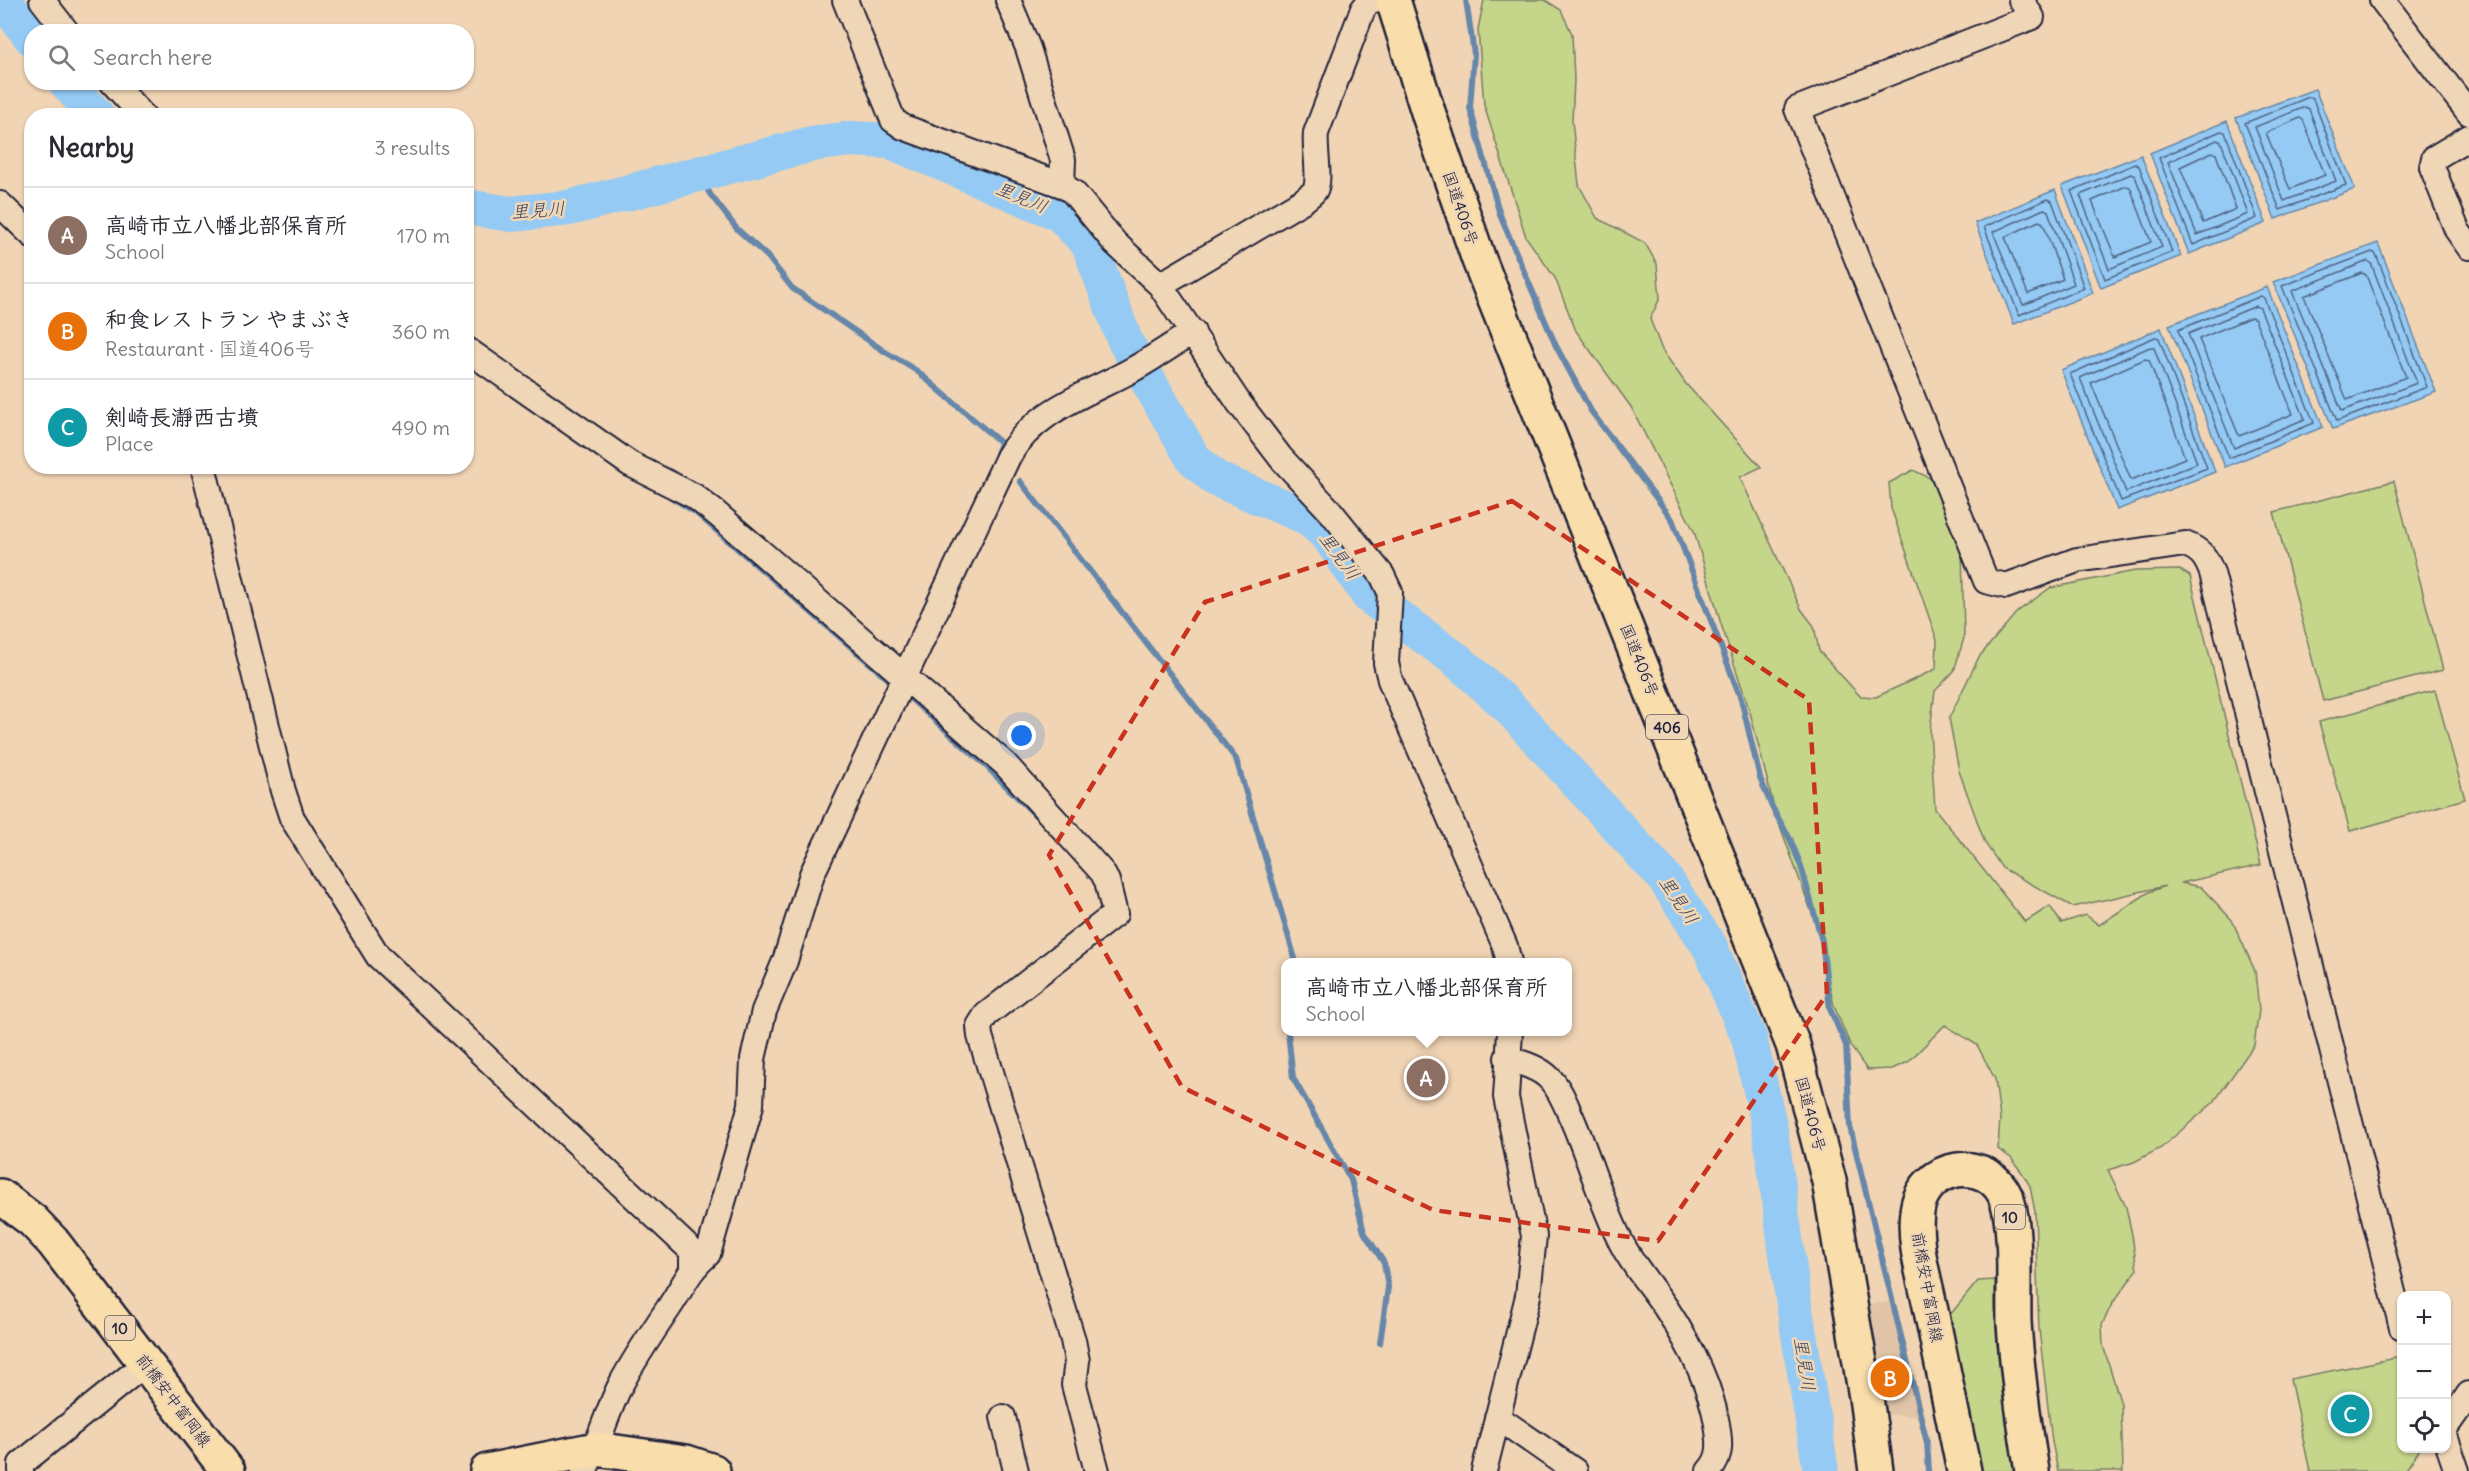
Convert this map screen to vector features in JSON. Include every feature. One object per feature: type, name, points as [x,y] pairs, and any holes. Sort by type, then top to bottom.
[{"type":"main road","name":"国道406号","points":[[1393,0],[1428,115],[1479,260],[1793,1045],[1829,1182],[1866,1397],[1876,1471]]},
{"type":"main road","name":"前橋安中富岡線","points":[[1964,1471],[1919,1252],[1917,1212],[1920,1197],[1928,1186],[1949,1170],[1975,1169],[1992,1179],[2006,1199],[2011,1222],[2015,1334],[2023,1421],[2032,1471]]},
{"type":"main road","name":"前橋安中富岡線","points":[[0,1196],[33,1221],[53,1242],[228,1471]]},
{"type":"main road","points":[[487,1471],[590,1460],[686,1462],[706,1470]]},
{"type":"street","points":[[42,0],[61,24]]},
{"type":"street","points":[[845,0],[893,120],[903,127],[1062,185],[1072,192],[1115,243],[1160,285],[1239,403],[1281,458],[1331,512],[1382,575],[1390,592],[1386,663],[1390,680],[1505,946],[1508,958]]},
{"type":"street","points":[[1008,0],[1028,48],[1063,160],[1062,185]]},
{"type":"street","points":[[1160,285],[1304,200],[1315,190],[1318,177],[1314,149],[1316,133],[1363,9],[1369,2],[1377,0]]},
{"type":"street","points":[[2021,0],[2032,17],[1797,108],[1986,581],[2006,586],[2077,560],[2185,544],[2205,556],[2212,573],[2397,1308]]},
{"type":"street","points":[[2382,0],[2469,113]]},
{"type":"street","points":[[119,90],[136,108]]},
{"type":"street","points":[[2469,137],[2434,158],[2432,167],[2457,230],[2469,247]]},
{"type":"street","points":[[0,204],[24,227]]},
{"type":"street","points":[[590,1460],[620,1386],[645,1340],[669,1308],[693,1267],[708,1254],[751,1105],[753,1059],[765,1011],[812,874],[904,675],[1017,441],[1047,415],[1071,399],[1129,372],[1193,332]]},
{"type":"street","points":[[474,355],[630,464],[694,496],[1005,764],[1107,880],[1115,914],[986,1015],[980,1026],[980,1036],[1073,1340],[1077,1361],[1074,1385],[1097,1471]]},
{"type":"street","points":[[205,474],[277,769],[292,818],[378,956],[692,1251],[693,1267]]},
{"type":"street","points":[[1484,1471],[1528,1296],[1534,1236],[1506,1097],[1510,1036]]},
{"type":"street","points":[[1507,1058],[1529,1065],[1548,1076],[1561,1095],[1579,1134],[1621,1244],[1685,1339],[1705,1380],[1715,1408],[1720,1438],[1717,1461],[1709,1471]]},
{"type":"street","points":[[21,1471],[21,1464],[146,1363]]},
{"type":"street","points":[[2451,1420],[2469,1394]]},
{"type":"street","points":[[1003,1417],[1016,1471]]},
{"type":"street","points":[[1497,1417],[1575,1471]]},
{"type":"street","points":[[2451,1453],[2457,1471]]},
{"type":"highlighted area","points":[[1512,501],[1809,700],[1827,994],[1658,1241],[1433,1210],[1182,1087],[1049,855],[1205,602]]},
{"type":"shaded area","points":[[1890,1302],[1918,1416],[1879,1414],[1858,1306]]},
{"type":"green space","points":[[1484,0],[1545,0],[1561,10],[1572,34],[1574,80],[1572,121],[1579,185],[1597,218],[1645,243],[1657,264],[1660,298],[1650,319],[1662,350],[1686,384],[1761,467],[1740,477],[1801,609],[1814,626],[1819,651],[1860,696],[1876,697],[1936,669],[1937,640],[1891,508],[1889,483],[1913,470],[1930,478],[1962,547],[1964,638],[1954,671],[1935,691],[1930,730],[1935,809],[2025,922],[2050,906],[2061,923],[2086,915],[2099,925],[2149,892],[2165,886],[2073,907],[2002,868],[1985,843],[1959,771],[1949,718],[1979,657],[2017,612],[2050,588],[2135,571],[2180,570],[2190,576],[2261,865],[2181,883],[2201,887],[2232,920],[2255,971],[2259,1010],[2254,1045],[2214,1102],[2161,1148],[2134,1162],[2108,1170],[2126,1207],[2137,1270],[2112,1304],[2102,1325],[2103,1345],[2121,1404],[2123,1471],[2058,1471],[2052,1442],[2039,1329],[2035,1212],[2030,1186],[2023,1174],[2011,1158],[1998,1149],[2000,1118],[1995,1079],[1977,1045],[1945,1025],[1908,1062],[1892,1069],[1867,1070],[1851,1047],[1834,1006],[1817,927],[1776,815],[1750,712],[1694,531],[1631,407],[1576,331],[1555,278],[1526,237],[1484,105],[1478,29]]},
{"type":"green space","points":[[2394,481],[2443,670],[2323,701],[2274,512]]},
{"type":"green space","points":[[2435,690],[2465,799],[2350,831],[2319,722]]},
{"type":"green space","points":[[1995,1280],[1998,1352],[2015,1471],[1980,1471],[1950,1315],[1978,1281]]},
{"type":"green space","points":[[2397,1358],[2397,1453],[2417,1453],[2405,1471],[2310,1471],[2290,1379]]},
{"type":"water","points":[[2315,89],[2355,189],[2275,219],[2236,118]]},
{"type":"water","points":[[2227,121],[2266,223],[2189,254],[2150,153]]},
{"type":"water","points":[[2141,155],[2181,256],[2101,288],[2062,186]]},
{"type":"water","points":[[2055,190],[2093,293],[2014,324],[1975,223]]},
{"type":"water","points":[[2378,243],[2436,392],[2333,429],[2273,282]]},
{"type":"water","points":[[2267,287],[2323,427],[2225,467],[2169,325]]},
{"type":"water","points":[[2161,328],[2215,472],[2117,510],[2061,370]]},
{"type":"waterway","name":"里見川","points":[[3,0],[24,28]]},
{"type":"waterway","points":[[1466,0],[1474,54],[1470,108],[1500,215],[1556,346],[1591,411],[1672,519],[1741,699],[1760,778],[1801,866],[1822,941],[1830,1009],[1846,1045],[1850,1127],[1927,1443],[1929,1471]]},
{"type":"waterway","name":"里見川","points":[[73,90],[90,108]]},
{"type":"waterway","name":"里見川","points":[[474,208],[511,214],[569,208],[812,144],[851,139],[890,141],[1059,213],[1089,244],[1125,341],[1193,458],[1216,479],[1307,517],[1328,535],[1369,596],[1458,661],[1507,705],[1663,876],[1710,947],[1749,1038],[1770,1129],[1793,1298],[1821,1471]]},
{"type":"waterway","points":[[699,174],[710,194],[737,229],[768,257],[792,288],[917,371],[1001,443],[997,454]]},
{"type":"waterway","points":[[1020,481],[1236,759],[1295,958]]},
{"type":"waterway","points":[[671,497],[695,512],[895,685]]},
{"type":"waterway","points":[[903,692],[983,763],[1036,816]]},
{"type":"waterway","points":[[1288,1036],[1293,1078],[1351,1180],[1364,1232],[1384,1263],[1388,1287],[1380,1343]]},
{"type":"place","name":"高崎市立八幡北部保育所","points":[[1426,1078]]},
{"type":"place","name":"和食レストラン やまぶき","points":[[1890,1378]]},
{"type":"place","name":"剣崎長瀞西古墳","points":[[2350,1414]]}]
